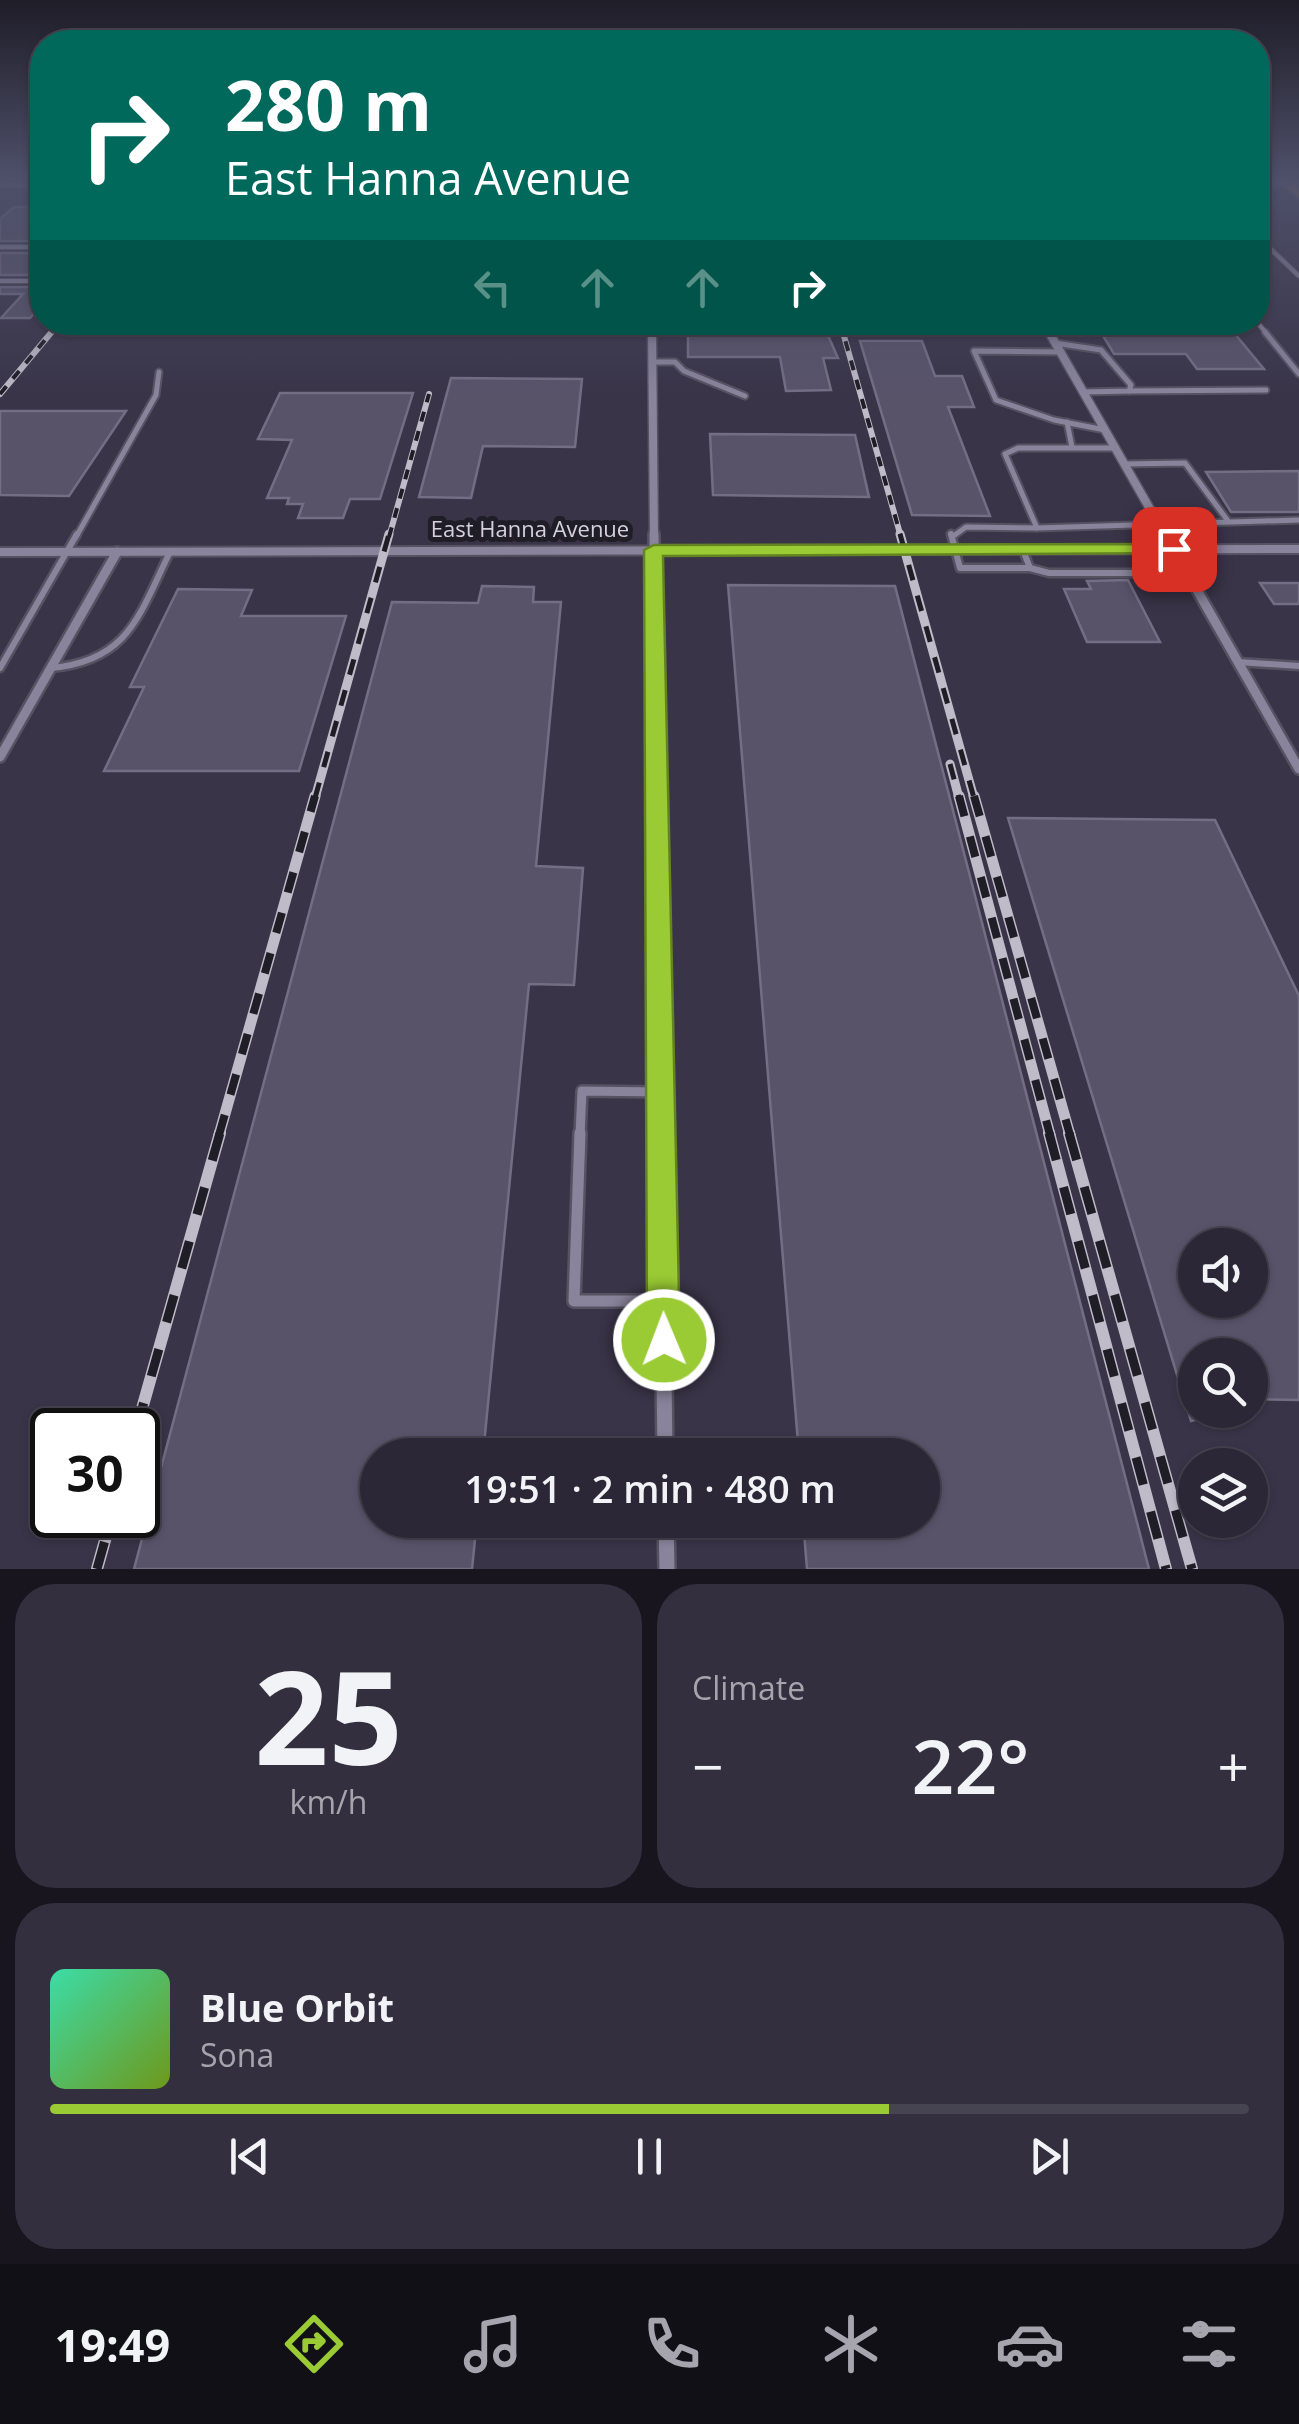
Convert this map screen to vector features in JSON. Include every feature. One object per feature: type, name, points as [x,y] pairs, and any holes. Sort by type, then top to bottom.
[{"type":"street","points":[[652,335],[665,1438]]},
{"type":"street","points":[[1050,335],[1299,769]]},
{"type":"street","name":"East Hanna Avenue","points":[[0,552],[1299,550]]},
{"type":"street","points":[[0,757],[118,552]]},
{"type":"street","points":[[666,1538],[666,1569]]},
{"type":"lane","points":[[1271,249],[1299,276]]},
{"type":"lane","points":[[0,281],[30,281]]},
{"type":"lane","points":[[1267,335],[1299,374]]},
{"type":"lane","points":[[1055,344],[1089,344],[1106,350],[1131,385],[1129,390]]},
{"type":"lane","points":[[1060,352],[974,351],[996,400],[1105,430]]},
{"type":"lane","points":[[652,362],[676,362],[684,371],[745,396]]},
{"type":"lane","points":[[0,668],[156,395],[159,372]]},
{"type":"lane","points":[[1083,392],[1266,390]]},
{"type":"lane","points":[[1067,422],[1072,447]]},
{"type":"lane","points":[[1038,528],[1005,454],[1018,448],[1115,448]]},
{"type":"lane","points":[[1124,464],[1185,463],[1228,521]]},
{"type":"lane","points":[[1187,573],[1049,573],[1030,568],[960,568],[953,550],[955,530],[1299,520]]},
{"type":"lane","points":[[1023,550],[1030,568]]},
{"type":"lane","points":[[51,668],[94,665],[119,648],[170,552]]},
{"type":"lane","points":[[1238,662],[1299,666]]},
{"type":"lane","points":[[660,1092],[582,1090],[574,1301],[663,1301]]},
{"type":"building","points":[[0,253],[30,253],[30,275],[0,275]]},
{"type":"building","points":[[0,287],[30,287],[30,318],[1,318],[23,294],[0,294]]},
{"type":"building","points":[[688,335],[828,335],[838,358],[823,358],[831,390],[786,391],[780,357],[688,357]]},
{"type":"building","points":[[1103,335],[1236,335],[1264,369],[1197,369],[1186,354],[1114,354]]},
{"type":"building","points":[[860,341],[922,341],[935,376],[962,376],[974,407],[948,407],[990,516],[912,515]]},
{"type":"building","points":[[451,378],[582,379],[575,447],[483,446],[471,498],[419,497]]},
{"type":"building","points":[[280,393],[413,393],[380,499],[350,499],[343,518],[298,518],[303,504],[287,504],[289,498],[267,498],[292,440],[258,439]]},
{"type":"building","points":[[0,411],[126,411],[69,496],[0,495]]},
{"type":"building","points":[[710,434],[855,435],[869,497],[713,495]]},
{"type":"building","points":[[1299,471],[1299,512],[1231,512],[1206,472]]},
{"type":"building","points":[[1128,580],[1160,642],[1087,642],[1064,589],[1091,589],[1087,581]]},
{"type":"building","points":[[1260,583],[1299,583],[1299,604],[1274,604]]},
{"type":"building","points":[[728,585],[895,586],[1149,1569],[807,1569],[804,1538],[940,1538],[940,1438],[798,1438]]},
{"type":"building","points":[[482,586],[534,587],[533,602],[561,602],[536,866],[583,868],[574,985],[529,984],[485,1438],[360,1438],[360,1538],[475,1538],[472,1569],[134,1569],[142,1538],[160,1538],[160,1472],[392,602],[478,603]]},
{"type":"building","points":[[178,589],[252,590],[241,616],[346,616],[299,771],[104,771],[144,687],[130,687]]},
{"type":"building","points":[[1008,818],[1215,820],[1299,996],[1299,1400],[1268,1399],[1268,1338],[1178,1338],[1178,1378]]},
{"type":"railway","points":[[0,394],[49,335]]},
{"type":"railway","points":[[844,335],[901,537]]},
{"type":"railway","points":[[389,537],[429,394]]},
{"type":"railway","points":[[315,798],[389,534]]},
{"type":"railway","points":[[900,534],[974,798]]},
{"type":"railway","points":[[950,764],[959,798]]},
{"type":"railway","points":[[219,1135],[315,796]]},
{"type":"railway","points":[[959,796],[1050,1135]]},
{"type":"railway","points":[[974,796],[1070,1135]]},
{"type":"railway","points":[[142,1408],[220,1133]]},
{"type":"railway","points":[[1049,1133],[1166,1569]]},
{"type":"railway","points":[[1069,1133],[1192,1569]]},
{"type":"railway","points":[[97,1569],[106,1538]]},
{"type":"route","points":[[664,1340],[654,550],[1174,549]]}]
